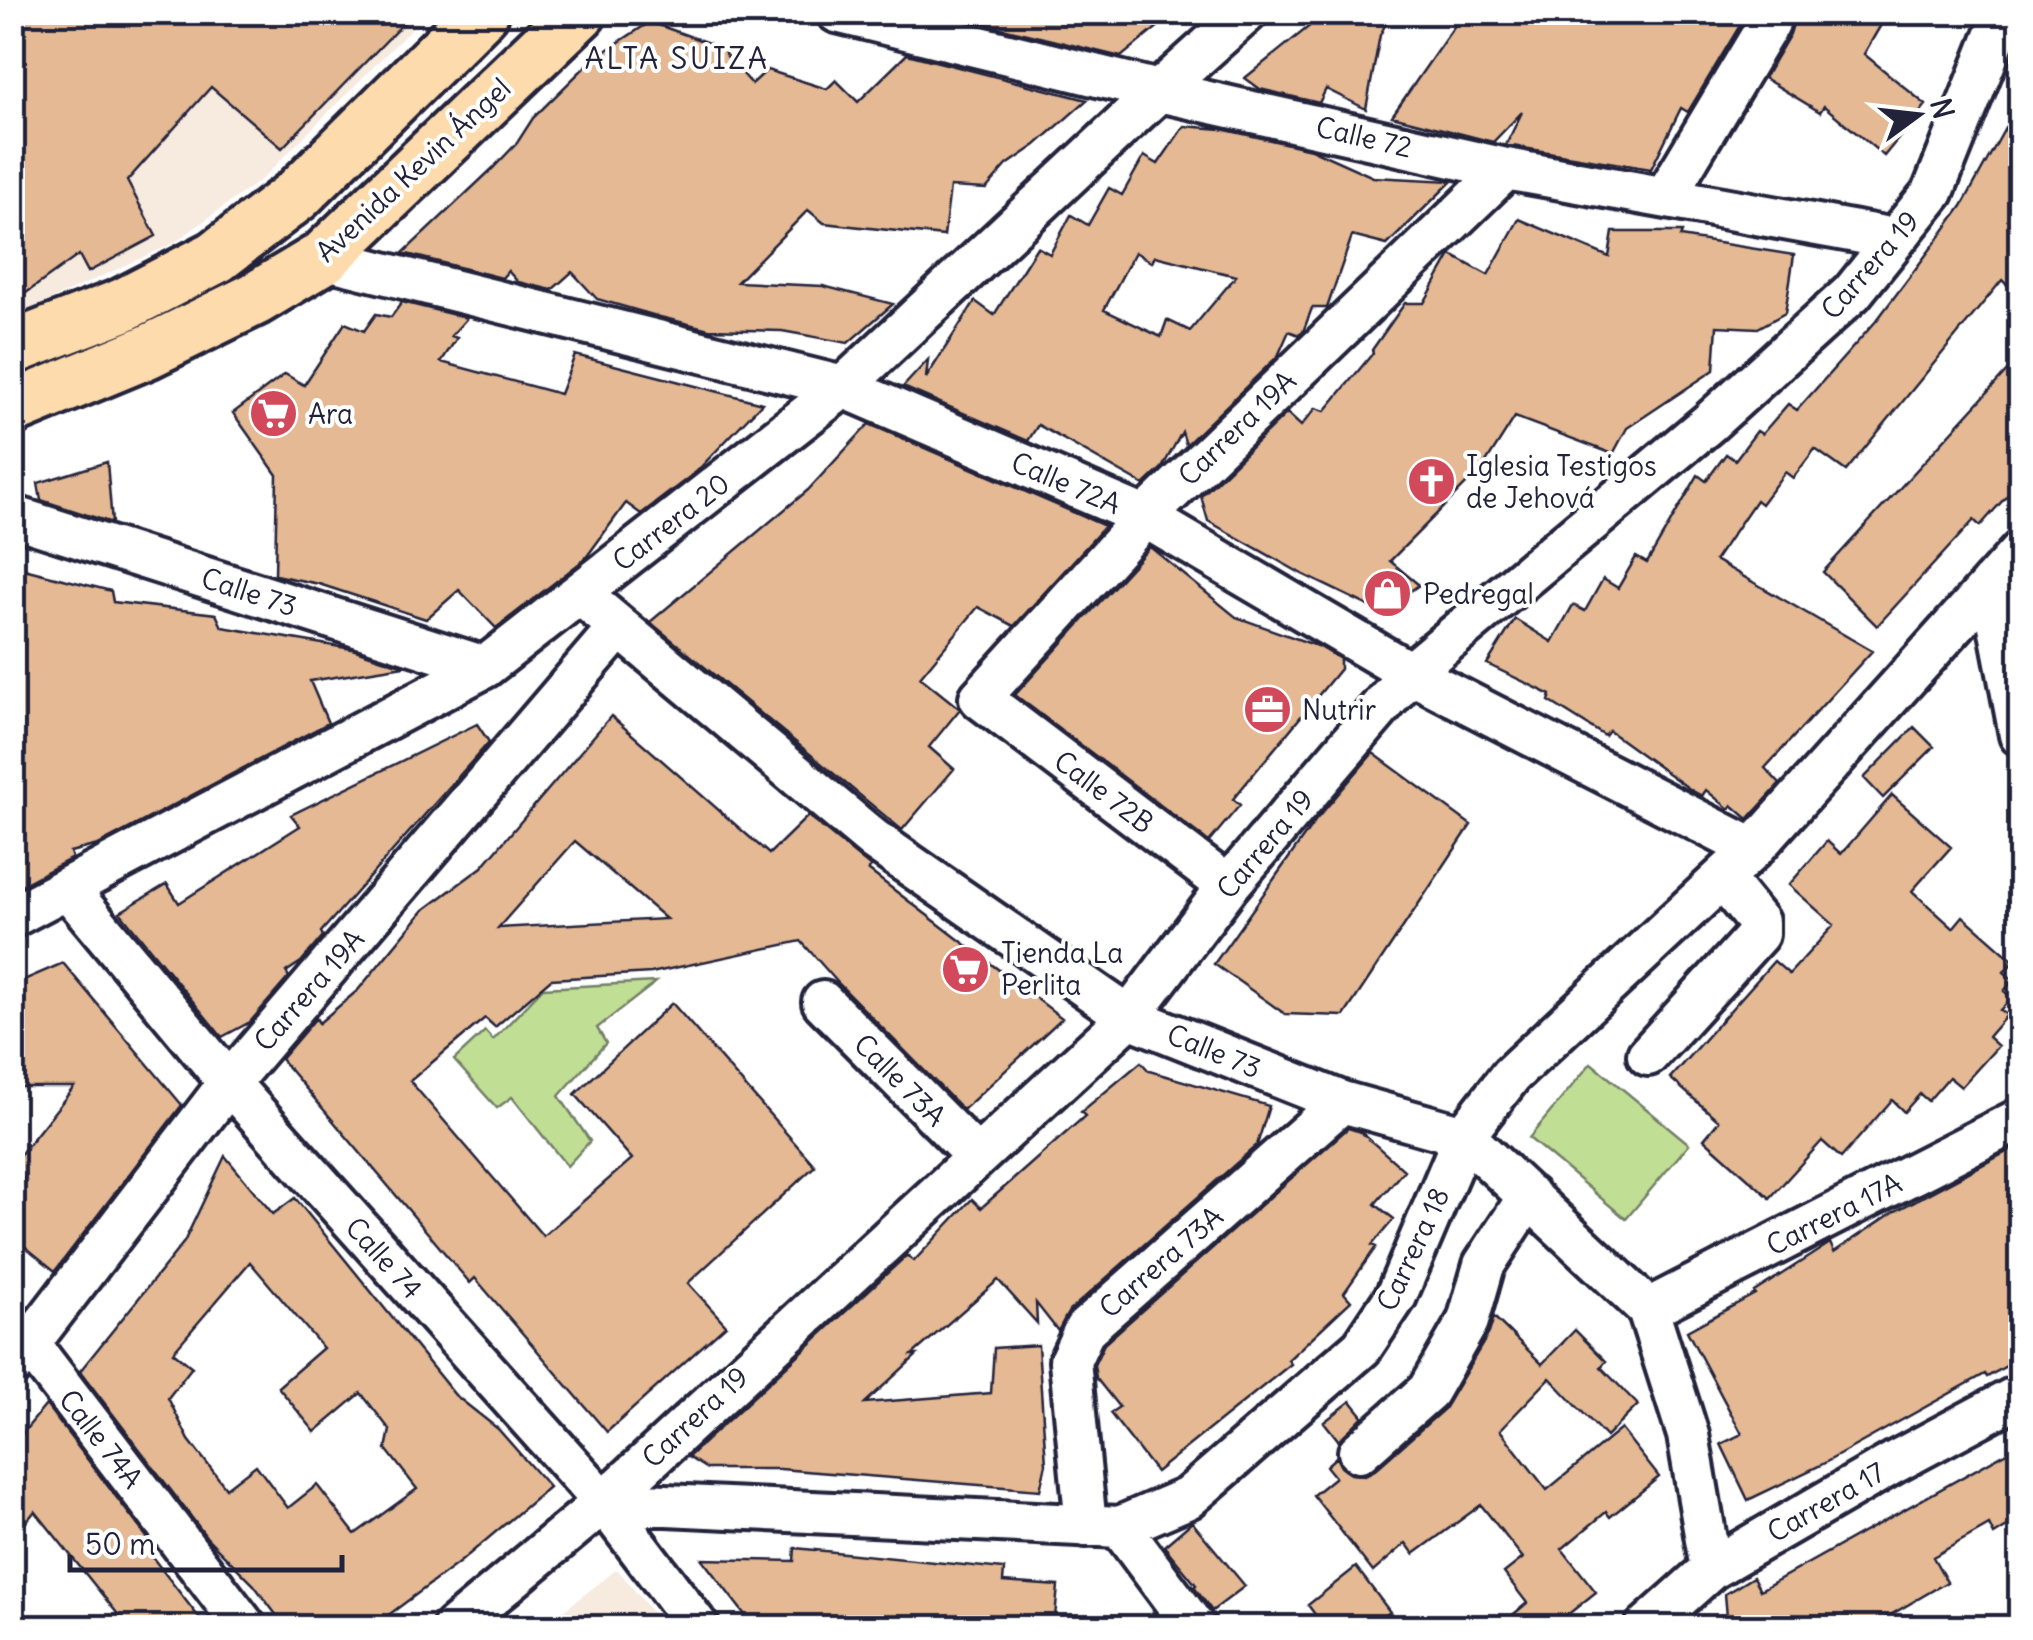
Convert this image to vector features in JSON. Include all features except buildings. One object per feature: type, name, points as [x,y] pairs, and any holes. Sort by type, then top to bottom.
[{"type":"main road","points":[[12,348],[123,306],[216,257],[297,195],[482,12]]},
{"type":"main road","name":"Avenida Kevin Ángel","points":[[12,408],[147,352],[255,299],[323,258],[580,12]]},
{"type":"street","name":"Calle 72","points":[[837,12],[933,24],[1158,91],[1506,169],[1895,239]]},
{"type":"street","name":"Carrera 20","points":[[12,918],[484,667],[842,386],[1247,12]]},
{"type":"street","name":"Carrera 19","points":[[453,1628],[604,1502],[1128,1017],[1228,886],[1410,674],[1709,424],[1852,293],[1933,192],[1990,18]]},
{"type":"street","points":[[1665,198],[1769,24]]},
{"type":"street","name":"Carrera 19A","points":[[980,698],[1145,517],[1506,169]]},
{"type":"street","name":"Calle 72A","points":[[323,258],[842,386],[1145,517],[1410,674],[1752,849]]},
{"type":"street","name":"Calle 73","points":[[12,516],[484,667]]},
{"type":"street","name":"Carrera 18","points":[[604,1502],[1103,1526],[1188,1498],[1362,1346],[1396,1296],[1464,1136],[1511,1075],[1752,849],[2020,552]]},
{"type":"street","points":[[1991,584],[2020,735]]},
{"type":"street","name":"Calle 73","points":[[580,594],[874,840],[1128,1017],[1342,1102],[1464,1136],[1648,1309],[1688,1435],[1711,1569]]},
{"type":"street","name":"Carrera 19A","points":[[21,1355],[229,1083],[620,627]]},
{"type":"street","name":"Calle 72B","points":[[980,698],[1228,886]]},
{"type":"street","points":[[1648,1054],[1758,934],[1758,922],[1722,878]]},
{"type":"street","name":"Calle 74","points":[[68,889],[229,1083],[604,1502],[699,1628]]},
{"type":"street","name":"Calle 73A","points":[[823,1002],[977,1157]]},
{"type":"street","name":"Carrera 73A","points":[[1103,1526],[1070,1361],[1084,1329],[1342,1102]]},
{"type":"street","name":"Carrera 17A","points":[[1648,1309],[2020,1119]]},
{"type":"street","points":[[1359,1452],[1428,1391],[1468,1321],[1484,1265],[1529,1196]]},
{"type":"street","name":"Calle 74A","points":[[21,1355],[246,1628]]},
{"type":"street","name":"Carrera 17","points":[[1645,1628],[1711,1569],[1895,1462],[2020,1396]]},
{"type":"street","points":[[1103,1526],[1195,1628]]},
{"type":"shaded area","points":[[13,13],[427,13],[263,178],[174,243],[13,317]]},
{"type":"shaded area","points":[[617,1569],[664,1627],[543,1627]]},
{"type":"green space","points":[[656,982],[597,1028],[606,1043],[559,1096],[590,1141],[567,1166],[512,1097],[497,1108],[454,1060],[485,1031],[493,1040],[543,988]]},
{"type":"green space","points":[[1591,1063],[1689,1144],[1626,1219],[1529,1138]]},
{"type":"place","name":"Ara","points":[[273,414]]},
{"type":"place","name":"Iglesia Testigos de Jehová","points":[[1431,482]]},
{"type":"place","name":"Pedregal","points":[[1388,594]]},
{"type":"place","name":"Nutrir","points":[[1267,710]]},
{"type":"place","name":"Tienda La Perlita","points":[[966,969]]},
{"type":"district","name":"ALTA SUIZA","points":[[677,58]]}]
